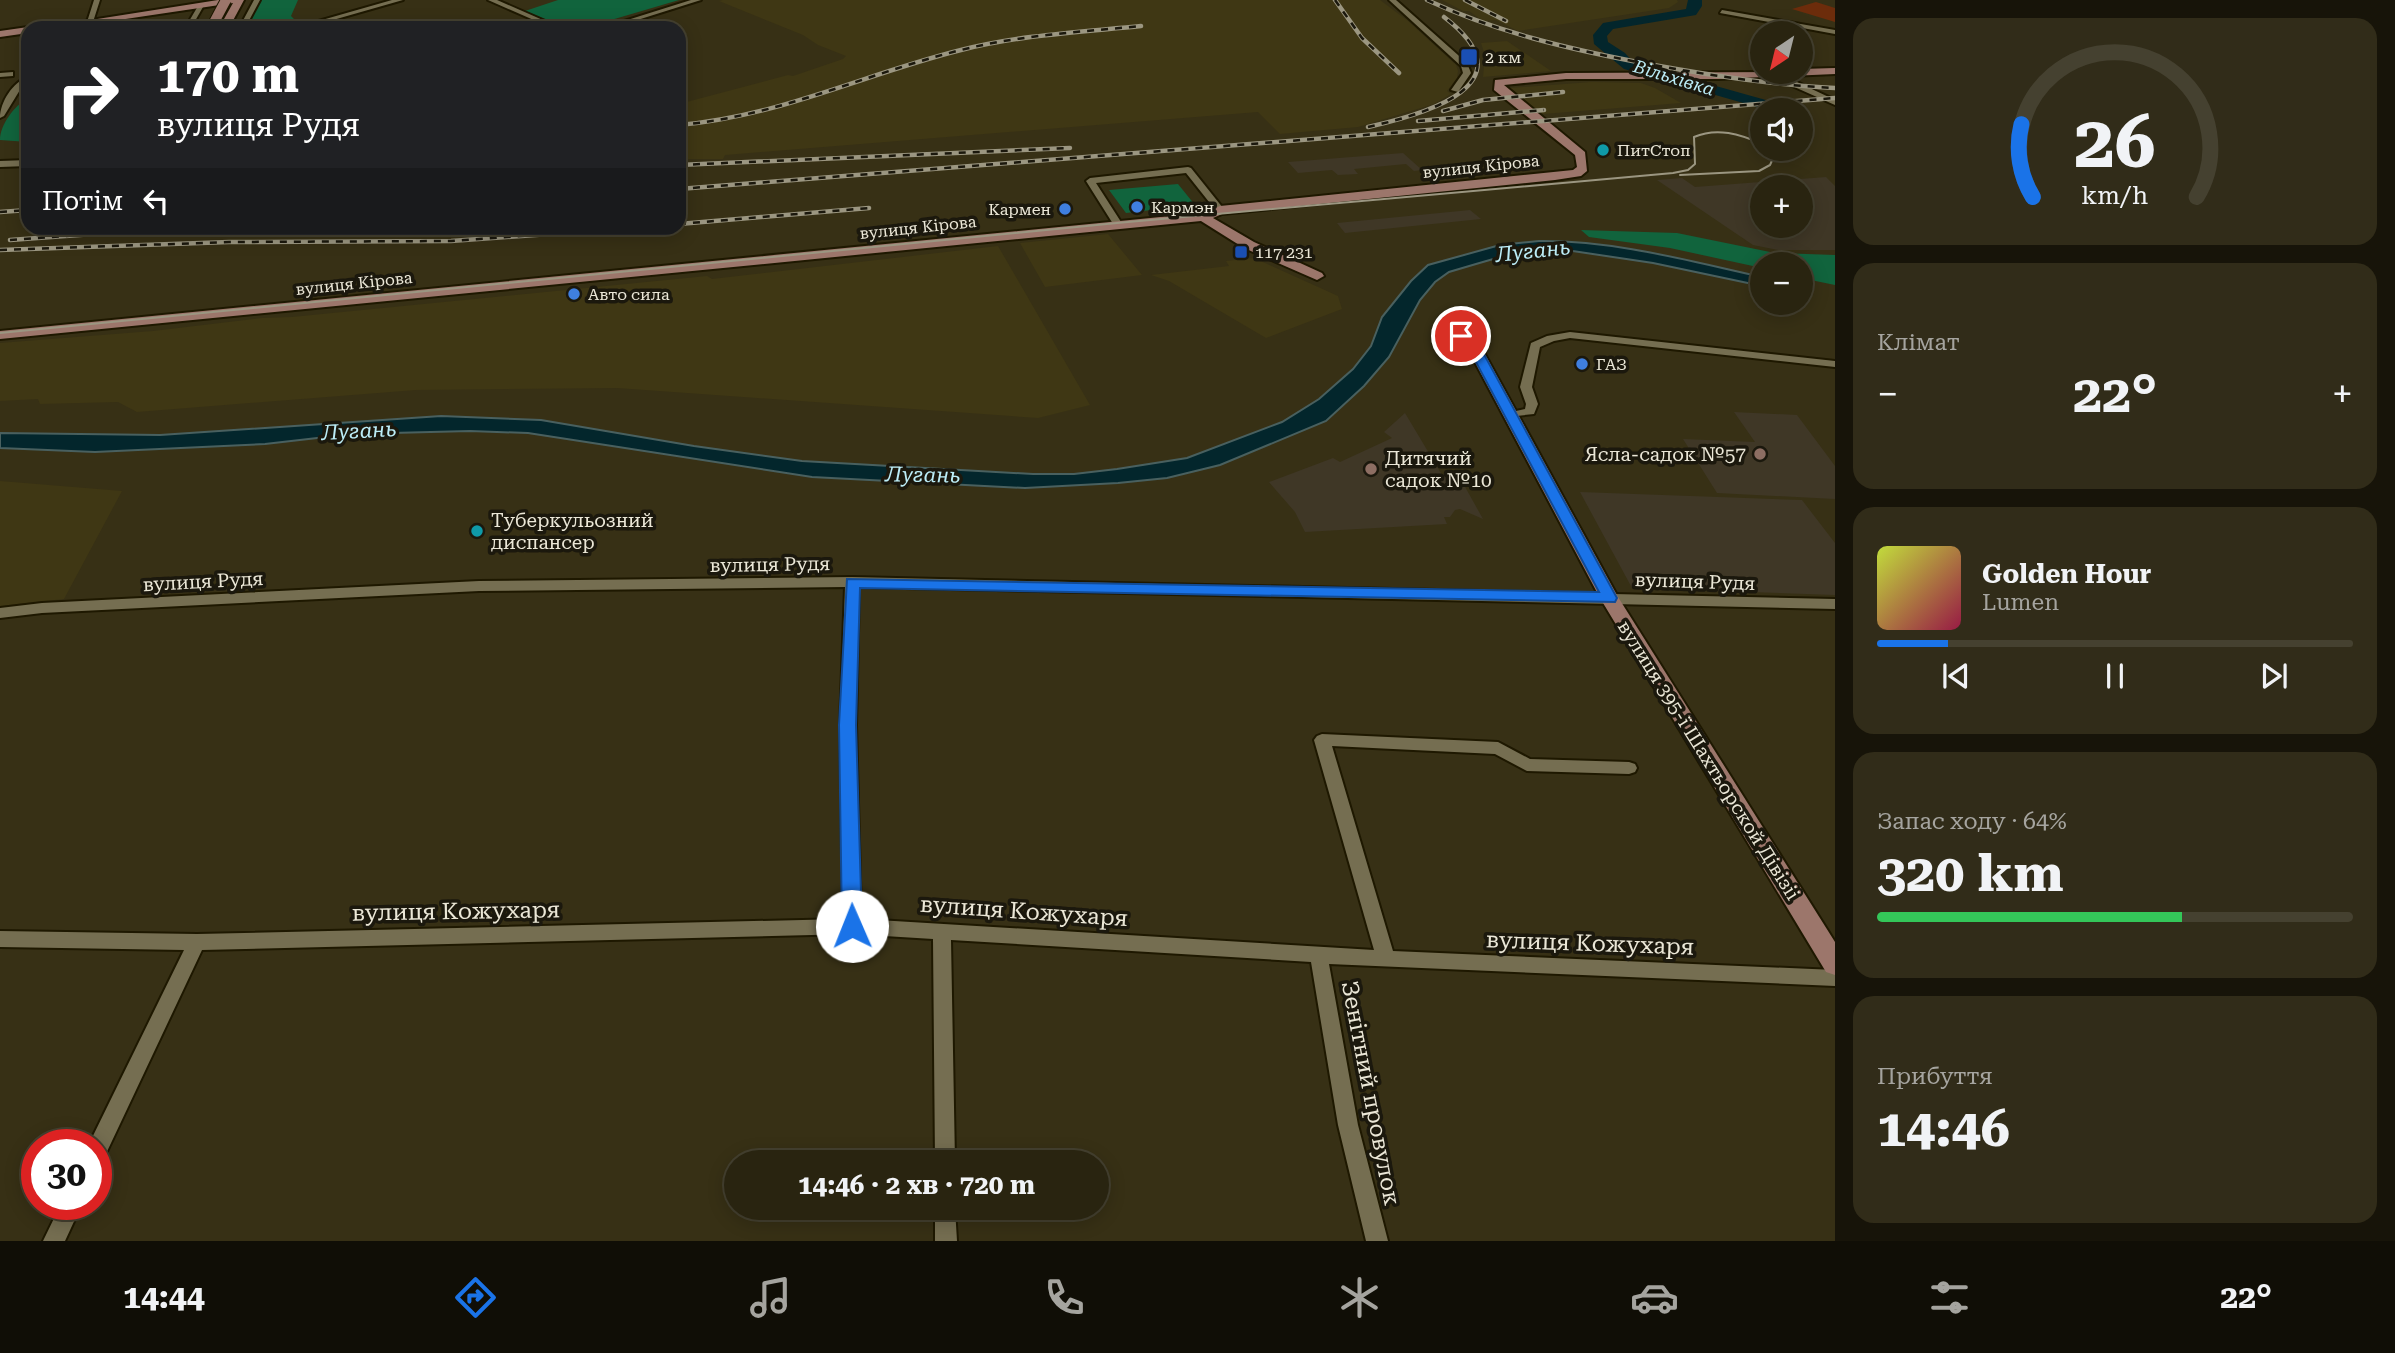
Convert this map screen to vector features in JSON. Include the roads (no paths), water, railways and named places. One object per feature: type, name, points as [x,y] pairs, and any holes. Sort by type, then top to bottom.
[{"type":"street","points":[[90,21],[97,0]]},
{"type":"street","points":[[215,21],[226,0]]},
{"type":"street","points":[[97,21],[238,0]]},
{"type":"street","points":[[228,21],[238,0]]},
{"type":"street","points":[[246,21],[257,0]]},
{"type":"street","points":[[326,21],[400,0]]},
{"type":"street","points":[[491,0],[541,21]]},
{"type":"street","points":[[628,21],[698,0]]},
{"type":"street","points":[[1392,0],[1464,65],[1467,73],[1455,90]]},
{"type":"street","points":[[192,21],[200,7]]},
{"type":"street","points":[[1722,12],[1835,32]]},
{"type":"street","points":[[334,21],[350,15]]},
{"type":"street","points":[[0,34],[21,31]]},
{"type":"street","points":[[1813,72],[1835,71]]},
{"type":"street","points":[[0,75],[10,74]]},
{"type":"street","name":"вулиця Кірова","points":[[0,335],[1203,217],[1220,210],[1577,173],[1583,168],[1581,154],[1499,88],[1499,82],[1566,76],[1750,75]]},
{"type":"street","points":[[0,116],[21,82]]},
{"type":"street","points":[[1794,84],[1835,103]]},
{"type":"street","points":[[10,101],[21,97]]},
{"type":"street","points":[[0,164],[21,163]]},
{"type":"street","points":[[1118,225],[1090,181],[1188,170],[1220,210]]},
{"type":"street","points":[[1203,217],[1249,245],[1317,276]]},
{"type":"street","points":[[1511,415],[1530,412],[1532,404],[1526,387],[1535,345],[1551,338],[1570,335],[1835,364]]},
{"type":"street","name":"вулиця 395-ї Шахтьорской Дівізіі","points":[[1461,336],[1474,347],[1609,598],[1835,964]]},
{"type":"street","points":[[852,582],[848,725],[852,926]]},
{"type":"street","name":"вулиця Рудя","points":[[0,613],[42,608],[479,586],[852,582],[1835,604]]},
{"type":"street","points":[[1386,959],[1322,740],[1498,748],[1527,765],[1629,768]]},
{"type":"street","name":"вулиця Кожухаря","points":[[0,939],[197,942],[852,926],[1386,959],[1835,978]]},
{"type":"street","points":[[943,930],[945,1150]]},
{"type":"street","points":[[107,1129],[197,942]]},
{"type":"street","name":"Зенітний провулок","points":[[1319,955],[1348,1125],[1377,1241]]},
{"type":"street","points":[[54,1241],[64,1220]]},
{"type":"street","points":[[945,1220],[946,1241]]},
{"type":"water","name":"Лугань","points":[[1539,241],[1623,248],[1750,274],[1750,283],[1653,263],[1566,250],[1507,255],[1449,272],[1435,282],[1420,300],[1389,357],[1364,386],[1326,421],[1220,465],[1167,478],[1118,483],[1025,488],[812,477],[528,433],[470,431],[352,434],[265,444],[95,452],[0,448],[0,433],[160,435],[441,416],[541,420],[802,461],[1033,474],[1074,474],[1117,469],[1187,458],[1282,422],[1319,399],[1353,369],[1371,346],[1382,317],[1411,281],[1428,265],[1500,245]]},
{"type":"waterway","name":"Вільхівка","points":[[1695,0],[1691,12],[1608,26],[1600,35],[1601,44],[1620,56],[1629,66],[1750,100]]},
{"type":"tram line","points":[[0,333],[1117,223],[1673,173],[1688,170],[1695,164],[1694,137],[1720,132],[1750,139]]},
{"type":"tram line","points":[[1680,175],[1759,171],[1772,161]]},
{"type":"railway","points":[[1335,0],[1362,38],[1399,73]]},
{"type":"railway","points":[[1427,0],[1506,30],[1587,52],[1715,75],[1787,85],[1835,88]]},
{"type":"railway","points":[[1465,0],[1506,21]]},
{"type":"railway","points":[[1368,127],[1417,114],[1441,104],[1461,92],[1474,78],[1477,61],[1468,40],[1444,17]]},
{"type":"railway","points":[[686,124],[787,104],[925,60],[983,45],[1141,26]]},
{"type":"railway","points":[[1443,111],[1483,100],[1563,92]]},
{"type":"railway","points":[[686,188],[1835,98]]},
{"type":"railway","points":[[1418,121],[1544,110]]},
{"type":"railway","points":[[686,165],[1070,148]]},
{"type":"railway","points":[[686,223],[869,208]]},
{"type":"railway","points":[[0,212],[21,210]]},
{"type":"railway","points":[[10,240],[80,235]]},
{"type":"railway","points":[[0,250],[229,242],[451,241],[535,235]]},
{"type":"place","name":"2 км","points":[[1469,57]]},
{"type":"place","name":"ПитСтоп","points":[[1603,150]]},
{"type":"place","name":"Кармэн","points":[[1137,207]]},
{"type":"place","name":"Кармен","points":[[1065,209]]},
{"type":"place","name":"117 231","points":[[1241,252]]},
{"type":"place","name":"Авто сила","points":[[574,294]]},
{"type":"place","name":"ГАЗ","points":[[1582,364]]},
{"type":"place","name":"Ясла-садок №57","points":[[1760,454]]},
{"type":"place","name":"Дитячий садок №10","points":[[1371,469]]},
{"type":"place","name":"Туберкульозний диспансер","points":[[477,531]]}]
